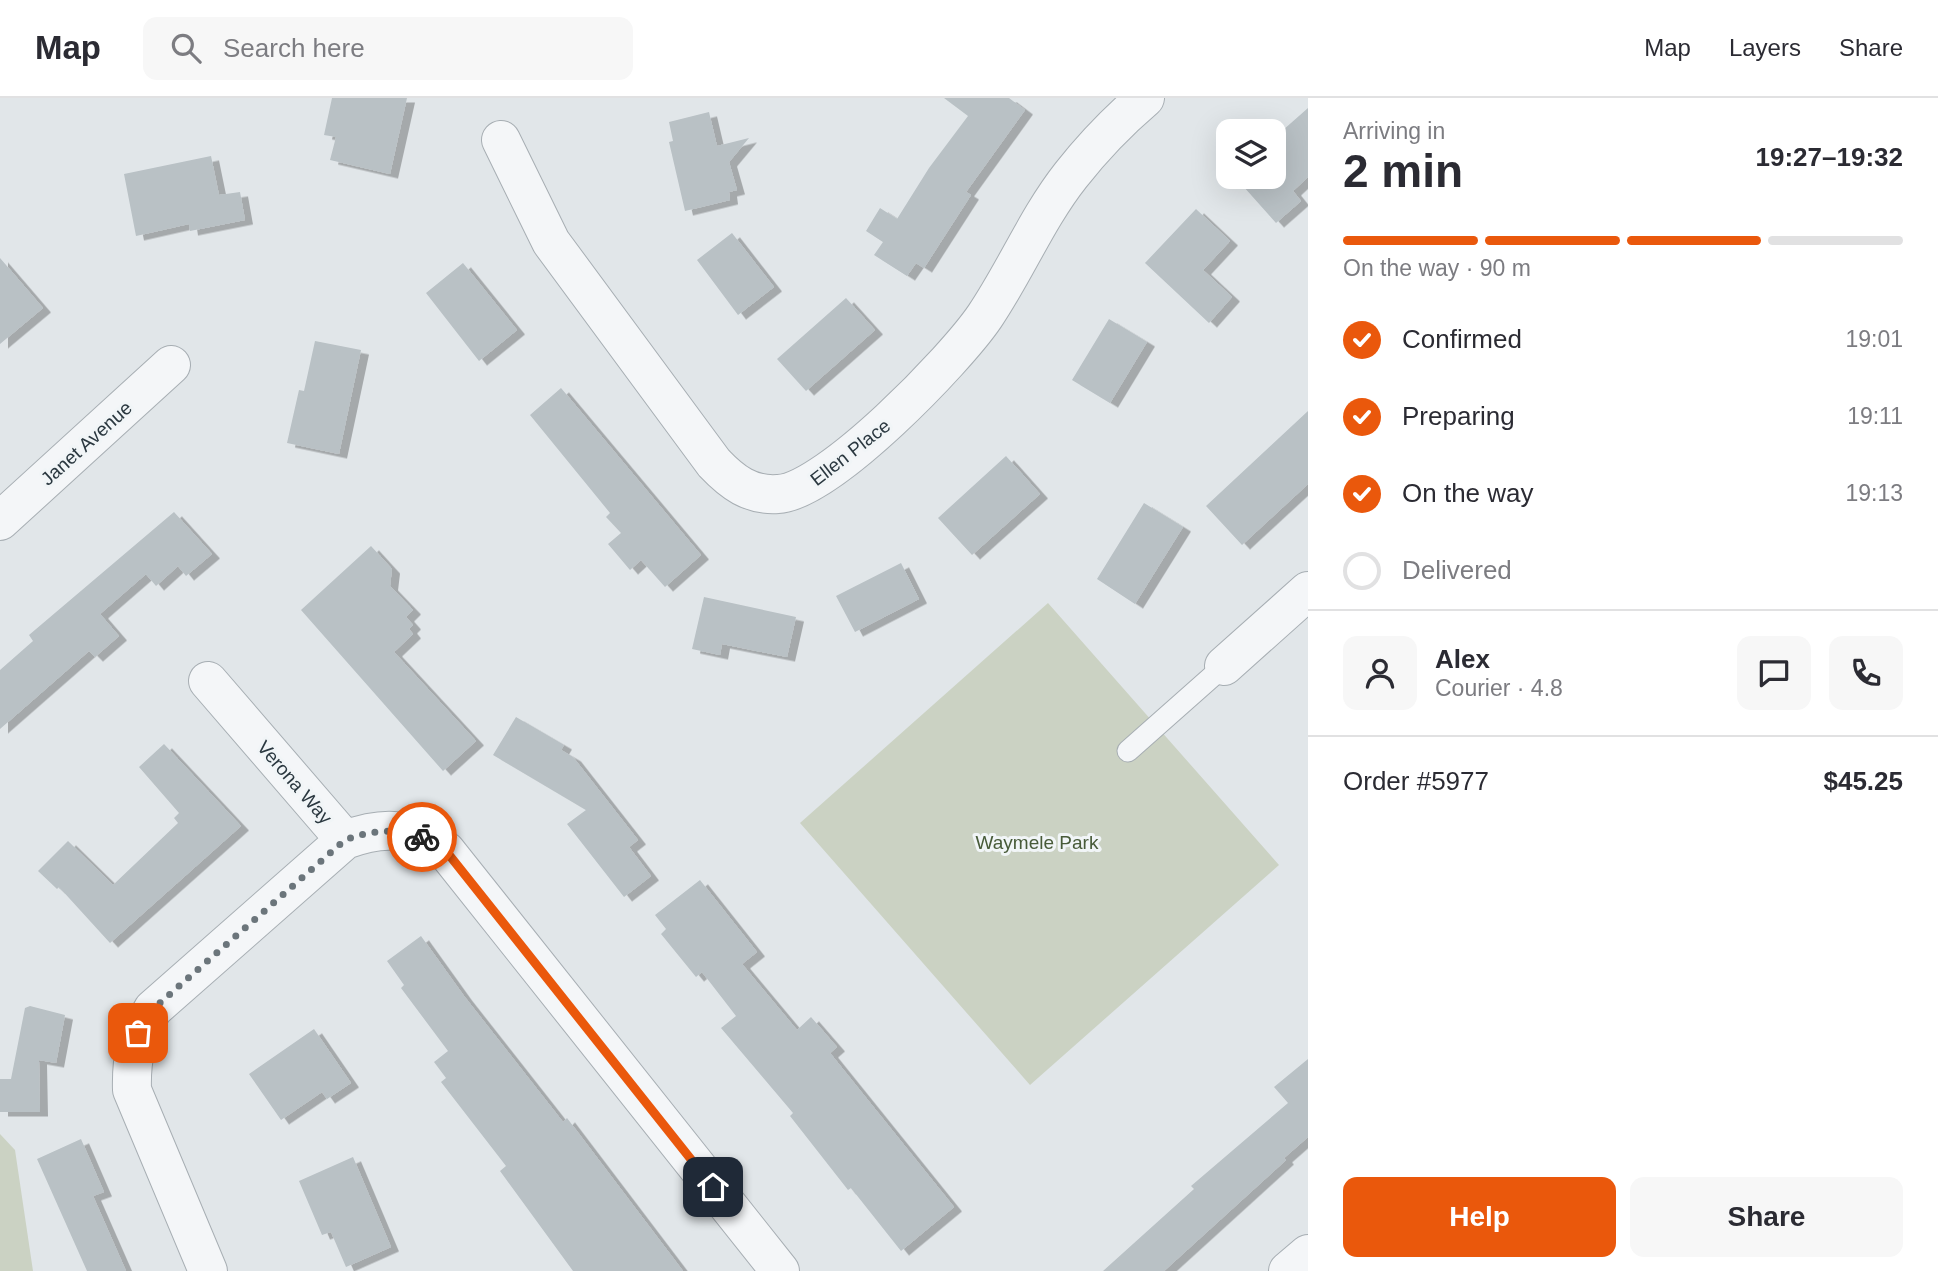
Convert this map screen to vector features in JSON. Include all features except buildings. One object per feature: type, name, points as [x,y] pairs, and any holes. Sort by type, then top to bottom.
[{"type":"street","name":"Ellen Place","points":[[501,140],[551,242],[714,463],[732,481],[755,493],[780,495],[806,487],[899,413],[943,370],[985,316],[1039,222],[1071,175],[1121,118],[1145,98]]},
{"type":"street","name":"Janet Avenue","points":[[0,521],[172,365]]},
{"type":"street","points":[[1224,666],[1308,591]]},
{"type":"street","name":"Verona Way","points":[[208,681],[345,840],[371,831],[398,830],[424,837],[446,851],[780,1271]]},
{"type":"street","points":[[208,1271],[132,1090],[131,1061],[138,1033],[153,1009],[345,840]]},
{"type":"street","points":[[1288,1271],[1308,1254]]},
{"type":"lane","points":[[1128,751],[1224,666]]},
{"type":"green space","name":"Waymele Park","points":[[1048,603],[1279,865],[1030,1085],[800,823]]},
{"type":"green space","points":[[0,1134],[15,1150],[33,1271],[0,1271]]},
{"type":"way so far","points":[[138,1033],[153,1009],[345,840],[371,831],[398,830],[422,837]]},
{"type":"route","points":[[422,837],[446,851],[713,1187]]}]
